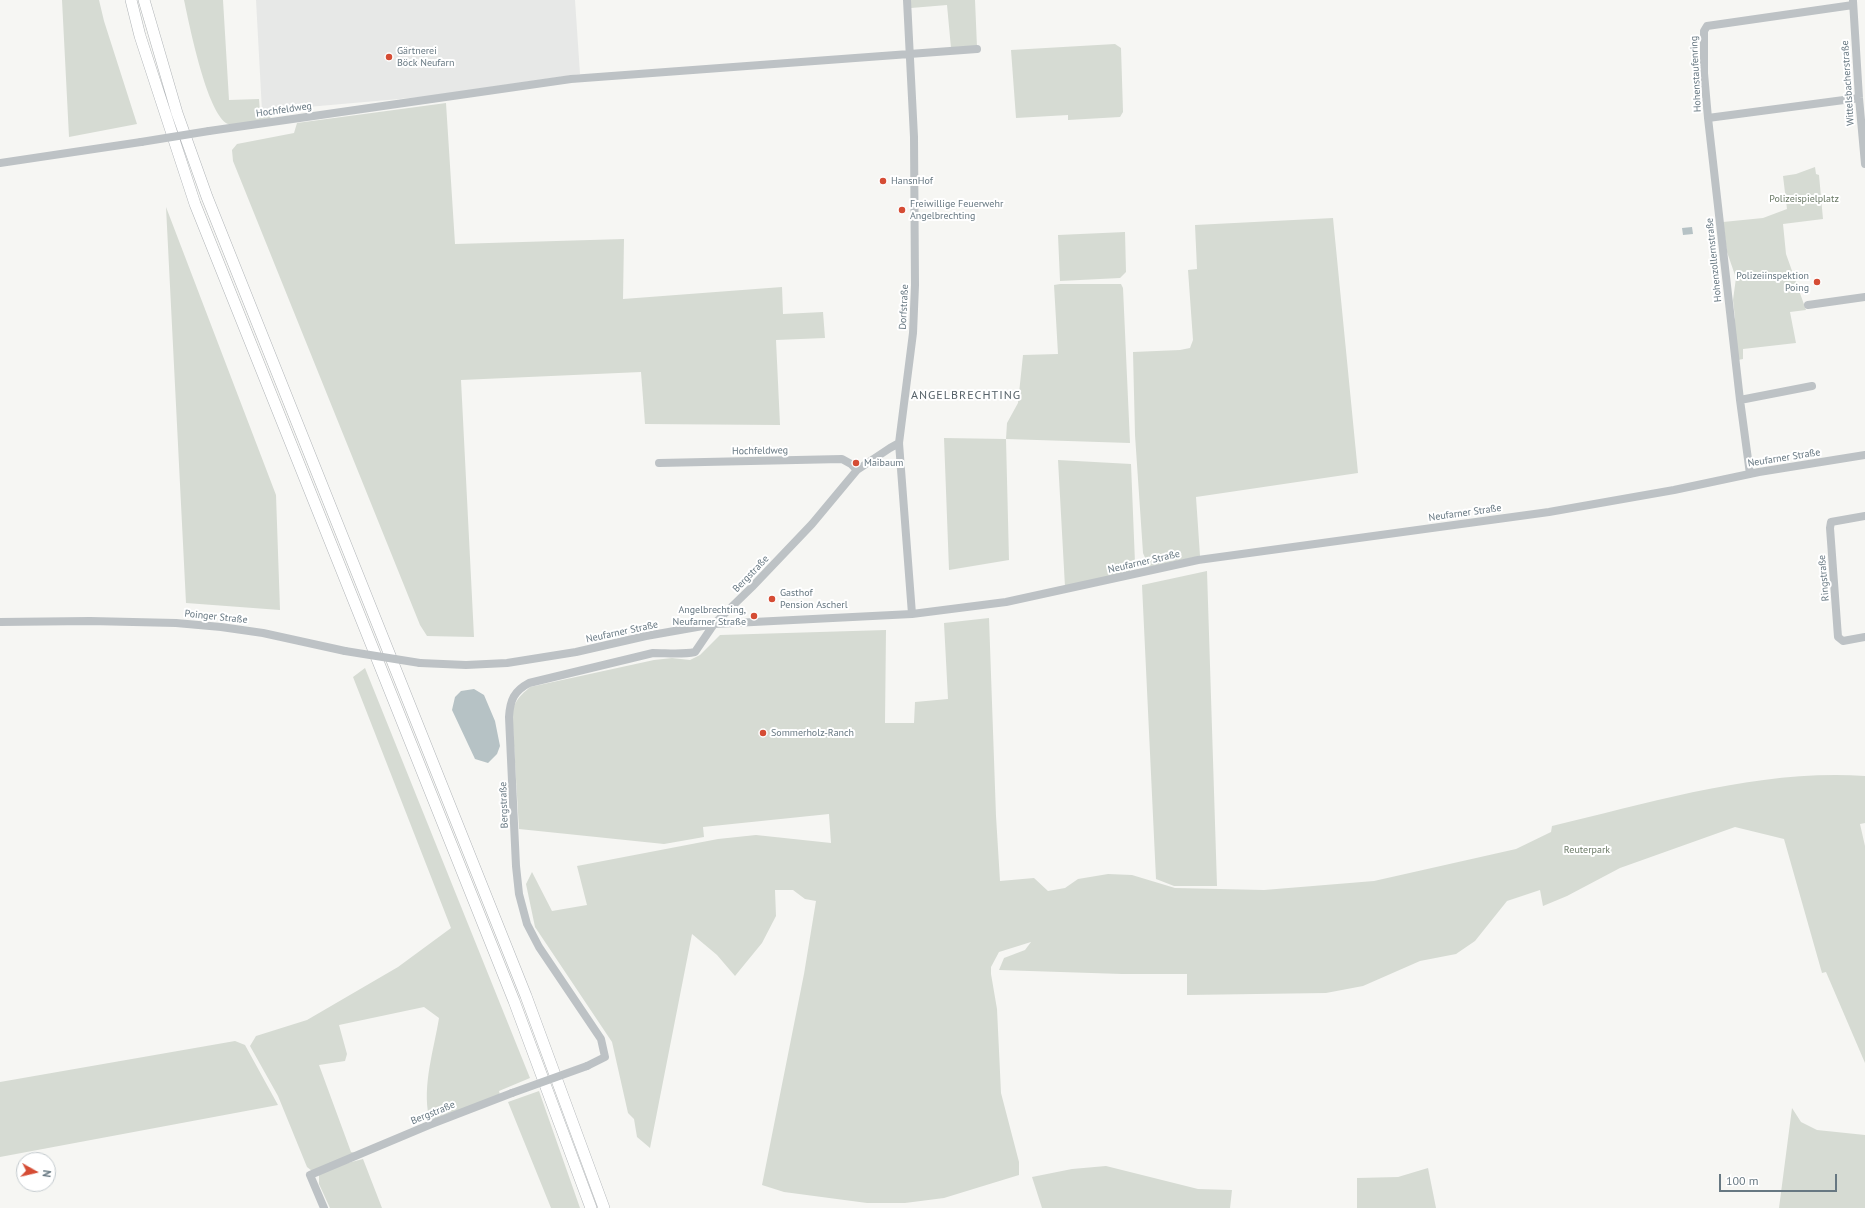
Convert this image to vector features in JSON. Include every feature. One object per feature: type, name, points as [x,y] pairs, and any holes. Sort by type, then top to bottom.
[{"type":"highway","points":[[131,0],[150,66],[195,204],[514,1001],[591,1208]]},
{"type":"highway","points":[[144,0],[177,113],[210,205],[526,996],[604,1208]]},
{"type":"street","name":"Dorfstraße","points":[[907,0],[911,55],[915,158],[915,285],[913,333],[899,443],[912,614]]},
{"type":"street","name":"Wittelsbacherstraße","points":[[1853,3],[1861,68],[1859,98],[1865,164]]},
{"type":"street","name":"Hohenstaufenring","points":[[1853,3],[1707,26],[1704,31],[1704,73],[1708,118],[1859,98]]},
{"type":"street","name":"Hochfeldweg","points":[[0,163],[209,131],[571,79],[977,49]]},
{"type":"street","name":"Hohenzollernstraße","points":[[1708,118],[1740,400],[1750,474]]},
{"type":"street","points":[[1808,305],[1865,297]]},
{"type":"street","points":[[1740,400],[1812,386]]},
{"type":"street","name":"Bergstraße","points":[[324,1208],[310,1175],[429,1125],[587,1066],[605,1057],[601,1039],[539,948],[527,924],[519,894],[516,866],[509,717],[511,699],[520,688],[530,683],[653,653],[670,652],[684,654],[695,652],[714,624],[752,587],[812,524],[857,470],[899,443]]},
{"type":"street","name":"Neufarner Straße","points":[[423,664],[466,665],[507,663],[547,658],[646,636],[714,624],[912,614],[1006,602],[1198,560],[1549,512],[1674,490],[1750,474],[1865,455]]},
{"type":"street","name":"Hochfeldweg","points":[[659,463],[842,459],[851,464],[857,470]]},
{"type":"street","name":"Ringstraße","points":[[1865,516],[1831,522],[1830,528],[1838,637],[1843,641],[1865,637]]},
{"type":"street","name":"Poinger Straße","points":[[0,622],[90,621],[176,623],[221,627],[263,633],[345,651],[423,664]]},
{"type":"shaded area","points":[[256,0],[575,0],[580,74],[422,97],[262,111]]},
{"type":"shaded area","points":[[1692,227],[1693,234],[1683,235],[1682,228]]},
{"type":"shaded area","points":[[474,689],[484,695],[495,721],[500,746],[497,754],[488,763],[475,759],[452,710],[455,697],[461,691]]},
{"type":"green space","points":[[62,0],[99,0],[104,21],[137,124],[69,137]]},
{"type":"green space","points":[[184,0],[223,0],[229,100],[259,99],[260,112],[271,112],[270,120],[238,126],[228,124],[220,117],[206,87]]},
{"type":"green space","points":[[910,0],[975,0],[977,47],[951,48],[947,5],[911,8]]},
{"type":"green space","points":[[1115,44],[1121,48],[1123,112],[1120,117],[1068,120],[1068,115],[1016,118],[1011,50]]},
{"type":"green space","points":[[446,103],[455,244],[624,239],[623,299],[782,287],[783,314],[823,312],[825,338],[776,340],[780,425],[645,424],[641,372],[461,380],[474,637],[427,636],[420,625],[233,161],[232,150],[237,144],[294,133],[297,123]]},
{"type":"green space","name":"Polizeispielplatz","points":[[1815,167],[1816,174],[1819,175],[1823,219],[1783,224],[1786,254],[1806,310],[1790,312],[1796,343],[1743,349],[1743,359],[1738,360],[1733,321],[1735,318],[1733,300],[1736,278],[1727,252],[1723,222],[1763,218],[1787,209],[1783,176],[1796,174]]},
{"type":"green space","points":[[166,207],[276,495],[280,610],[186,603]]},
{"type":"green space","points":[[1333,218],[1358,473],[1196,497],[1200,556],[1149,567],[1143,553],[1135,435],[1133,352],[1180,350],[1190,348],[1193,340],[1188,270],[1197,269],[1195,225]]},
{"type":"green space","points":[[1125,232],[1126,272],[1120,278],[1060,281],[1058,235]]},
{"type":"green space","points":[[1121,284],[1123,288],[1130,443],[1006,439],[1007,423],[1018,403],[1023,355],[1058,354],[1054,285]]},
{"type":"green space","points":[[944,438],[1006,439],[1009,560],[949,570]]},
{"type":"green space","points":[[1058,460],[1131,464],[1135,563],[1129,572],[1065,587]]},
{"type":"green space","points":[[1207,571],[1217,886],[1174,886],[1156,879],[1142,585]]},
{"type":"green space","name":"Reuterpark","points":[[989,618],[996,816],[1000,881],[1034,878],[1048,891],[1065,888],[1078,879],[1108,874],[1132,875],[1175,888],[1264,890],[1374,881],[1516,849],[1551,832],[1552,826],[1707,789],[1786,777],[1825,775],[1865,776],[1865,823],[1860,824],[1865,846],[1865,1063],[1826,972],[1822,973],[1784,839],[1735,827],[1620,868],[1567,896],[1543,906],[1540,890],[1507,901],[1475,941],[1456,954],[1420,961],[1363,986],[1326,993],[1187,995],[1187,974],[1122,974],[999,970],[1004,958],[1025,950],[1031,942],[999,952],[991,967],[991,974],[997,1009],[1001,1093],[1019,1162],[1019,1175],[944,1198],[905,1203],[867,1203],[784,1192],[762,1185],[804,974],[816,901],[805,899],[793,890],[775,890],[776,916],[762,943],[735,976],[717,955],[692,934],[650,1148],[637,1137],[634,1119],[628,1113],[612,1042],[535,927],[526,884],[532,872],[552,911],[587,905],[577,866],[718,839],[756,835],[831,843],[829,814],[703,827],[704,837],[664,844],[519,829],[512,712],[517,701],[530,687],[654,660],[672,658],[690,660],[700,655],[720,635],[886,630],[885,723],[914,723],[915,702],[948,699],[944,623]]},
{"type":"green space","points":[[365,668],[530,1078],[499,1091],[500,1095],[436,1121],[429,1117],[427,1093],[439,1018],[424,1007],[339,1025],[347,1054],[345,1061],[319,1065],[351,1152],[356,1153],[312,1171],[307,1167],[278,1096],[250,1046],[256,1036],[307,1020],[398,967],[451,928],[353,677]]},
{"type":"green space","points":[[235,1041],[245,1045],[278,1105],[27,1152],[16,1152],[16,1154],[0,1157],[0,1082]]},
{"type":"green space","points":[[539,1091],[580,1208],[551,1208],[508,1102]]},
{"type":"green space","points":[[1792,1108],[1801,1122],[1817,1130],[1865,1135],[1865,1208],[1779,1208]]},
{"type":"green space","points":[[363,1159],[382,1208],[330,1208],[319,1184],[319,1174],[332,1167]]},
{"type":"green space","points":[[1106,1166],[1198,1189],[1232,1190],[1230,1208],[1042,1208],[1032,1177],[1072,1169]]},
{"type":"green space","points":[[1428,1168],[1436,1208],[1357,1208],[1357,1178],[1398,1177]]},
{"type":"place","name":"Gärtnerei Böck Neufarn","points":[[389,57]]},
{"type":"place","name":"HansnHof","points":[[883,181]]},
{"type":"place","name":"Freiwillige Feuerwehr Angelbrechting","points":[[902,210]]},
{"type":"place","name":"Polizeiinspektion Poing","points":[[1817,282]]},
{"type":"place","name":"Maibaum","points":[[856,463]]},
{"type":"place","name":"Gasthof Pension Ascherl","points":[[772,599]]},
{"type":"place","name":"Angelbrechting, Neufarner Straße","points":[[754,616]]},
{"type":"place","name":"Sommerholz-Ranch","points":[[763,733]]},
{"type":"district","name":"ANGELBRECHTING","points":[[966,396]]}]
